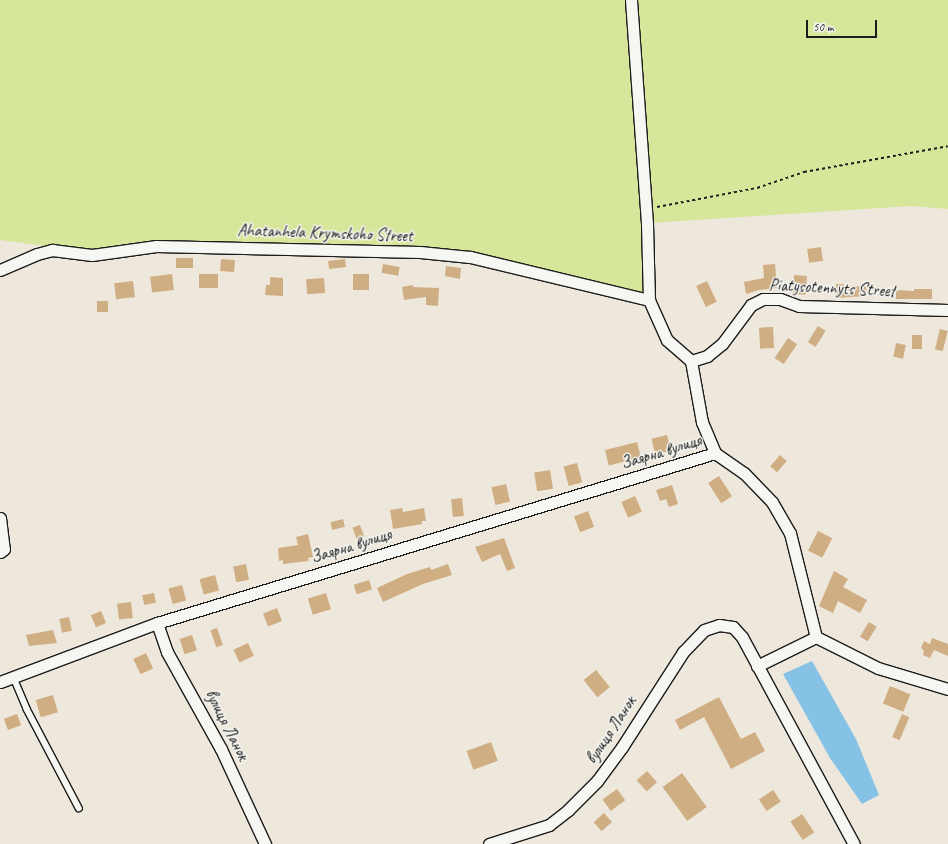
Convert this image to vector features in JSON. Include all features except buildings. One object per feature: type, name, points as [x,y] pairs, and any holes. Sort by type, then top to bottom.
[{"type":"street","points":[[631,0],[646,209],[649,300],[667,340],[691,361],[702,422],[715,453],[744,473],[772,502],[790,533],[816,637],[878,668],[948,689]]},
{"type":"street","name":"Ahatanhela Krymskoho Street","points":[[0,270],[36,254],[52,250],[92,255],[156,246],[198,245],[277,250],[420,252],[470,257],[649,300]]},
{"type":"street","name":"Piatysotennyts Street","points":[[691,361],[707,356],[722,344],[751,305],[763,299],[780,300],[799,306],[948,310]]},
{"type":"street","name":"Заярна вулиця","points":[[0,682],[157,623],[715,453]]},
{"type":"street","points":[[0,518],[2,550]]},
{"type":"street","name":"вулиця Ланок","points":[[157,623],[167,652],[221,749],[265,844]]},
{"type":"street","name":"вулиця Ланок","points":[[489,844],[549,825],[568,810],[597,781],[683,652],[704,630],[719,625],[732,627],[742,637],[757,666]]},
{"type":"street","points":[[816,637],[757,666],[854,844]]},
{"type":"lane","points":[[14,678],[79,808]]},
{"type":"path","points":[[646,209],[757,188],[804,172],[948,146]]},
{"type":"green space","points":[[0,0],[626,0],[643,225],[645,295],[420,249],[92,252],[0,240]]},
{"type":"green space","points":[[636,0],[948,0],[948,209],[911,206],[651,223]]},
{"type":"water","points":[[812,661],[856,739],[879,795],[862,804],[830,758],[783,674]]}]
